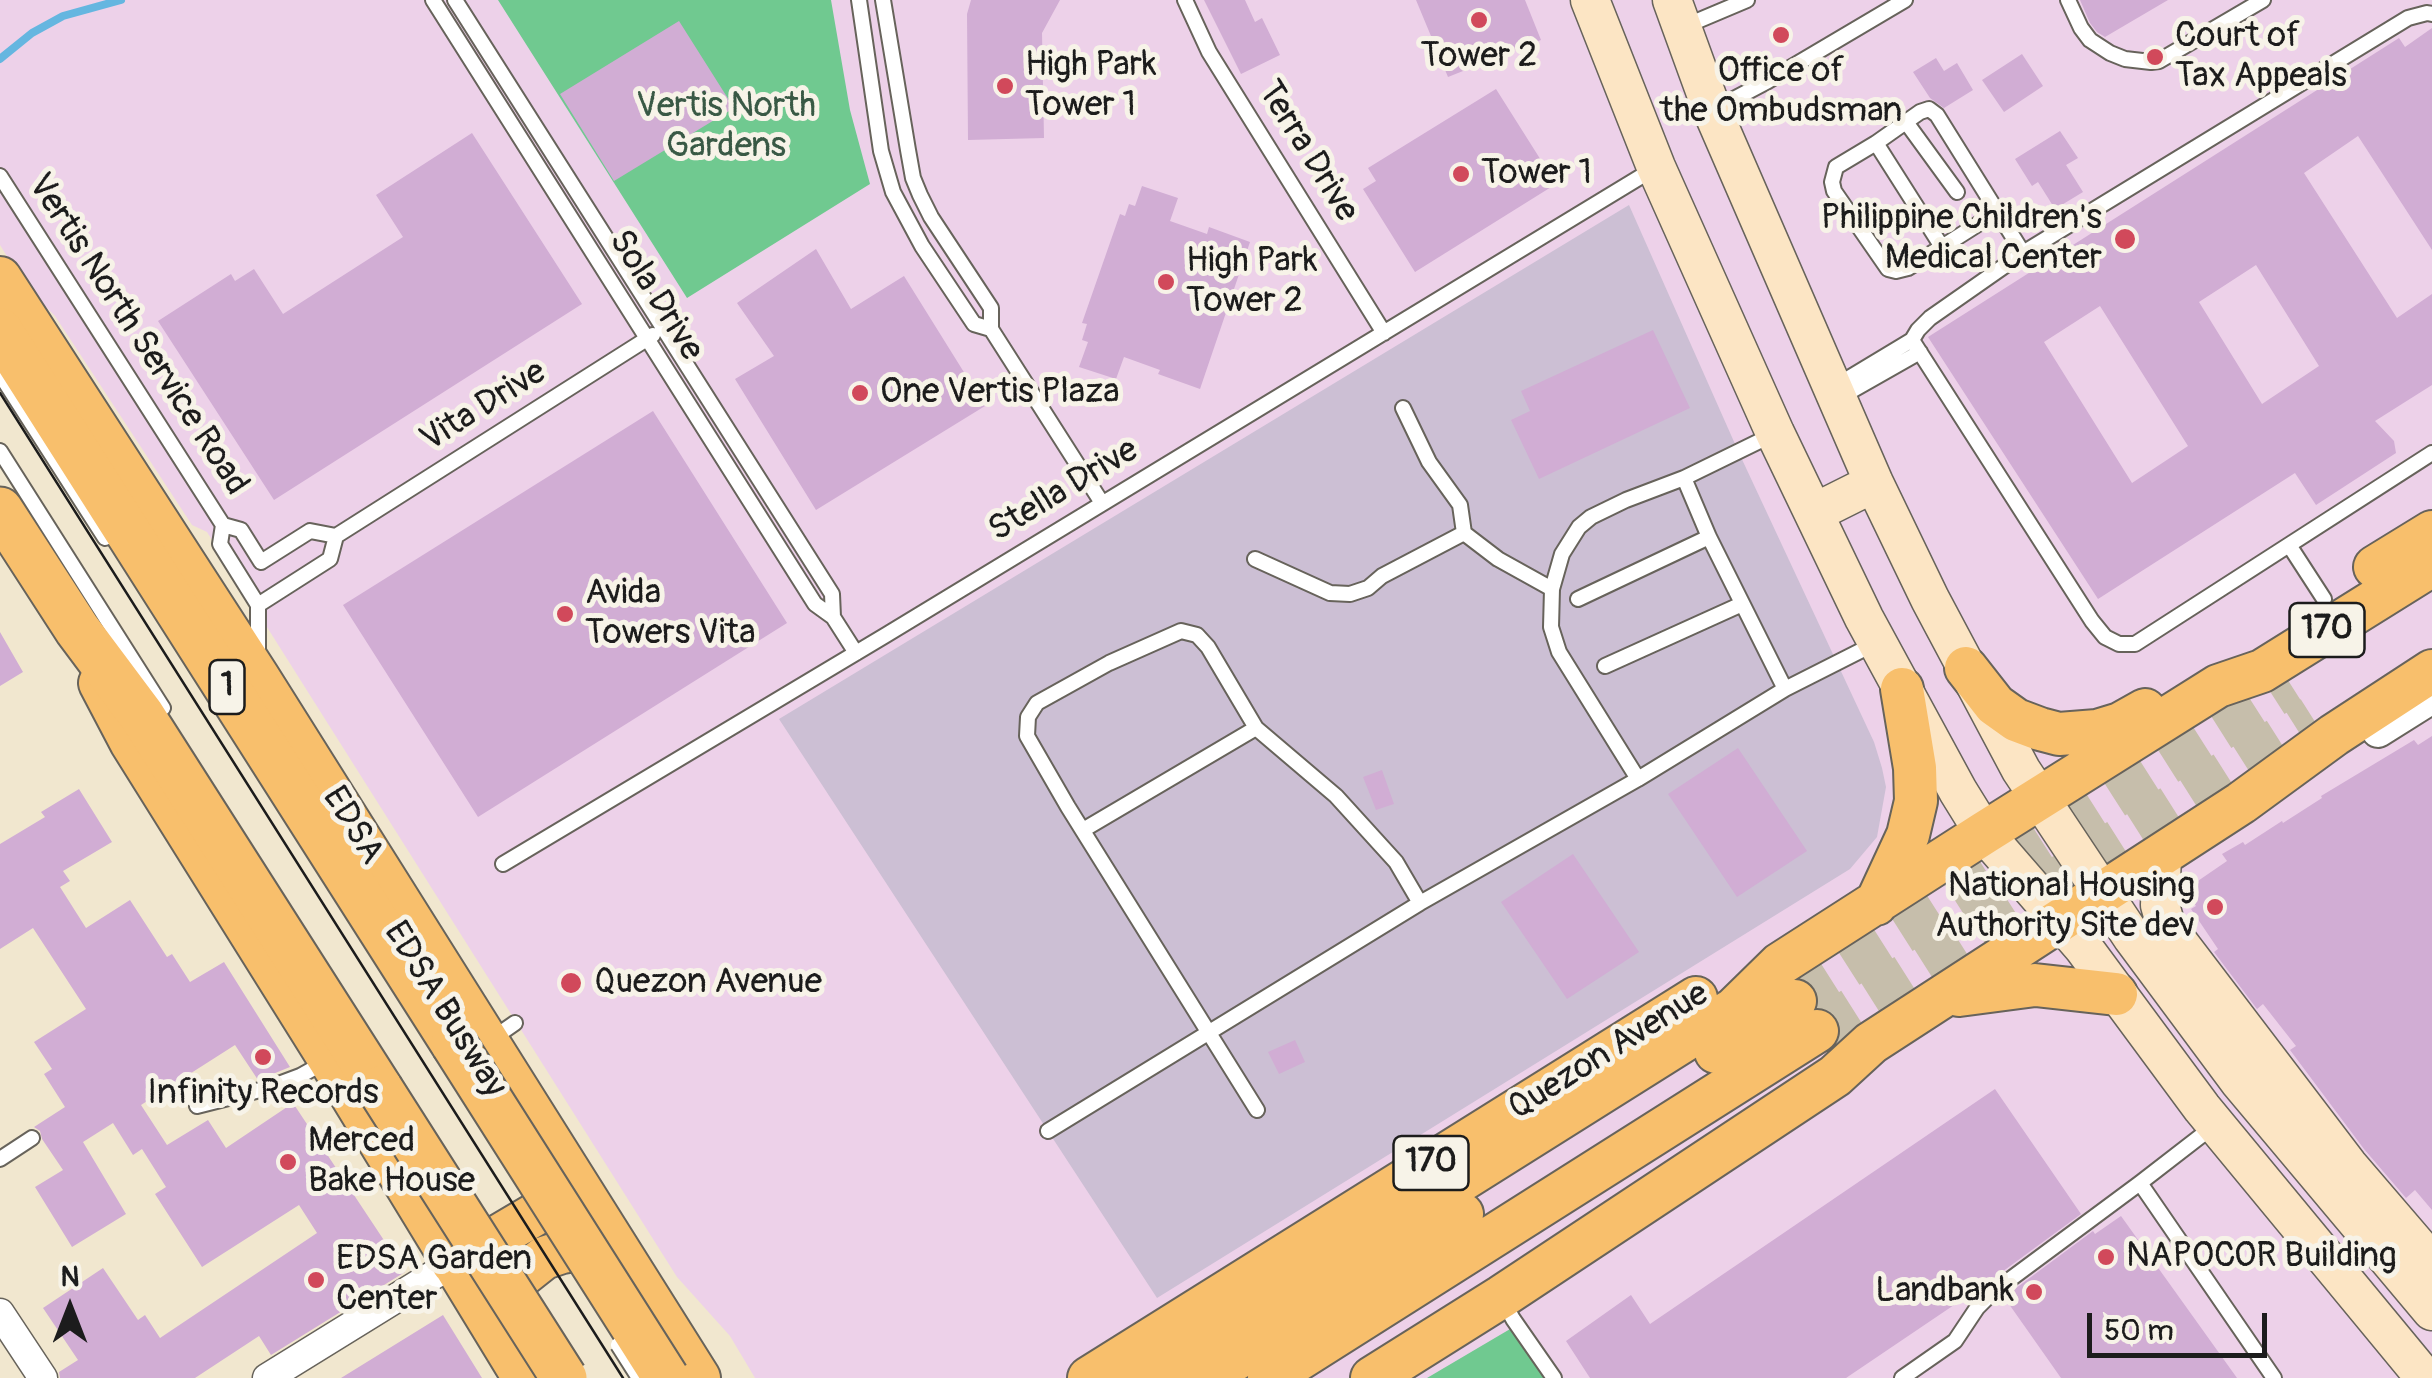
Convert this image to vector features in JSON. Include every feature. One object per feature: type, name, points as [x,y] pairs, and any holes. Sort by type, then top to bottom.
[{"type":"highway","name":"EDSA","points":[[0,330],[486,1036],[691,1376]]},
{"type":"highway","points":[[8,539],[142,716],[564,1378]]},
{"type":"main road","points":[[1590,0],[1656,167],[1775,434],[1864,618],[1958,790],[1984,832],[2060,921],[2216,1124],[2425,1378]]},
{"type":"main road","points":[[1677,14],[1712,110],[1874,484],[2021,770],[2152,966],[2240,1082],[2432,1310]]},
{"type":"main road","name":"EDSA","points":[[0,278],[486,1036],[691,1376]]},
{"type":"main road","points":[[1814,513],[1874,484]]},
{"type":"main road","name":"Quezon Avenue","points":[[2218,686],[2250,644],[2432,532]]},
{"type":"main road","name":"Quezon Avenue","points":[[1269,1378],[1798,999],[1876,904],[2218,686],[2262,671],[2432,565]]},
{"type":"main road","name":"170","points":[[2432,596],[2301,701],[2432,641]]},
{"type":"main road","points":[[77,629],[131,742],[524,1378]]},
{"type":"main road","points":[[1966,668],[1995,705],[2016,720],[2040,730],[2073,734],[2120,724],[2250,644]]},
{"type":"main road","name":"170","points":[[1372,1378],[1834,1076],[1871,1043],[2241,803],[2334,734],[2432,671]]},
{"type":"main road","points":[[1876,904],[1908,835],[1916,801],[1915,768],[1902,689]]},
{"type":"main road","points":[[2162,855],[2160,914],[2170,932],[2348,1165],[2432,1263]]},
{"type":"main road","name":"Quezon Avenue","points":[[1089,1378],[1723,982],[1798,999]]},
{"type":"main road","points":[[1934,1004],[1959,995],[2014,986],[2116,994]]},
{"type":"main road","name":"Quezon Avenue","points":[[1147,1378],[1734,1009],[1798,999]]},
{"type":"main road","name":"Quezon Avenue","points":[[1206,1378],[1798,999]]},
{"type":"main road","name":"170","points":[[1316,1378],[1823,1061],[1871,1043]]},
{"type":"main road","points":[[453,1263],[546,1208],[555,1199],[567,1170]]},
{"type":"main road","points":[[495,1332],[505,1297],[544,1258],[580,1249],[621,1256]]},
{"type":"street","name":"170","points":[[2241,803],[2348,749],[2432,697]]},
{"type":"street","points":[[267,1378],[453,1263]]},
{"type":"street","points":[[0,1313],[43,1378]]},
{"type":"lane","name":"Sola Drive","points":[[432,0],[814,604],[833,617],[856,653]]},
{"type":"lane","name":"Sola Drive","points":[[455,0],[832,594],[833,617]]},
{"type":"lane","points":[[858,0],[881,151],[892,192],[922,246],[974,324],[991,328]]},
{"type":"lane","points":[[883,0],[914,178],[931,217],[991,308],[991,328],[1102,503]]},
{"type":"lane","name":"Terra Drive","points":[[1185,0],[1208,52],[1384,334]]},
{"type":"lane","points":[[1677,14],[1748,0]]},
{"type":"lane","points":[[1712,110],[1768,82],[1905,0]]},
{"type":"lane","points":[[2068,0],[2090,40],[2125,59],[2151,62],[2160,61],[2263,0]]},
{"type":"lane","points":[[2432,14],[2408,18],[2023,253],[1930,318],[1918,330],[1916,346],[2092,621],[2105,637],[2119,644],[2136,644],[2432,453]]},
{"type":"lane","points":[[1997,212],[1908,268],[1888,270],[1832,182],[1836,168],[1929,109],[1937,115],[2023,253]]},
{"type":"lane","points":[[1906,122],[1957,192]]},
{"type":"lane","points":[[1876,143],[1942,247]]},
{"type":"lane","name":"Stella Drive","points":[[503,864],[1656,167]]},
{"type":"lane","name":"Vertis North Service Road","points":[[0,176],[223,526],[220,544],[258,605]]},
{"type":"lane","name":"Vita Drive","points":[[258,605],[330,559],[336,536],[664,328]]},
{"type":"lane","points":[[1836,393],[1916,346]]},
{"type":"lane","points":[[0,374],[118,557]]},
{"type":"lane","points":[[1402,408],[1429,462],[1460,505],[1464,532],[1498,559],[1552,588]]},
{"type":"lane","points":[[1638,779],[1560,652],[1550,627],[1552,588],[1562,554],[1579,527],[1591,517],[1775,434]]},
{"type":"lane","points":[[0,451],[173,725]]},
{"type":"lane","points":[[1684,478],[1785,689]]},
{"type":"lane","name":"Vertis North Service Road","points":[[223,526],[241,530],[261,562]]},
{"type":"lane","name":"Vita Drive","points":[[261,562],[310,530],[336,536]]},
{"type":"lane","points":[[1255,559],[1330,593],[1350,594],[1368,588],[1382,576],[1464,532]]},
{"type":"lane","points":[[1578,599],[1709,536]]},
{"type":"lane","points":[[2289,545],[2324,599]]},
{"type":"lane","points":[[1606,666],[1742,604]]},
{"type":"lane","points":[[258,605],[258,677]]},
{"type":"lane","points":[[1256,1110],[1028,736],[1028,717],[1037,703],[1108,663],[1181,630],[1197,635],[1256,728],[1336,796],[1396,862],[1420,903]]},
{"type":"lane","points":[[1048,1131],[1420,903],[1638,779],[1785,689],[1878,642]]},
{"type":"lane","points":[[1083,830],[1256,728]]},
{"type":"lane","points":[[197,1106],[268,1088],[330,1060]]},
{"type":"lane","points":[[1902,1378],[1956,1341],[1993,1292],[2216,1124]]},
{"type":"lane","points":[[0,1159],[32,1138]]},
{"type":"lane","points":[[2140,1184],[2274,1378]]},
{"type":"lane","points":[[534,1208],[544,1226]]},
{"type":"lane","points":[[492,1228],[503,1245]]},
{"type":"lane","points":[[555,1242],[565,1260]]},
{"type":"lane","points":[[514,1262],[535,1295]]},
{"type":"lane","points":[[1501,1297],[1554,1378]]},
{"type":"lane","points":[[608,1327],[639,1378]]},
{"type":"shaded area","points":[[0,0],[2432,0],[2432,1378],[755,1378],[730,1336],[677,1277],[207,532],[192,525],[55,316],[26,287],[0,245]]},
{"type":"shaded area","points":[[1629,205],[1874,742],[1886,787],[1877,837],[1850,869],[1157,1298],[779,719]]},
{"type":"green space","name":"Vertis North Gardens","points":[[498,0],[831,0],[850,110],[870,184],[687,298]]},
{"type":"green space","points":[[1522,1322],[1562,1378],[1427,1378]]},
{"type":"building","name":"High Park Tower 1","points":[[971,0],[1060,0],[1042,33],[1044,138],[968,140],[967,14]]},
{"type":"building","points":[[1204,0],[1245,0],[1255,22],[1262,18],[1280,55],[1241,74]]},
{"type":"building","name":"Tower 2","points":[[1416,0],[1525,0],[1541,40],[1448,77]]},
{"type":"building","points":[[2080,0],[2168,0],[2105,37],[2090,23]]},
{"type":"building","points":[[679,21],[734,108],[614,181],[560,94]]},
{"type":"building","points":[[2432,28],[2432,250],[2358,136],[2304,173],[2397,318],[2432,294],[2432,385],[2375,421],[2394,441],[2396,453],[2316,505],[2295,473],[2098,599],[1928,337],[2399,38],[2405,47]],"holes":[[[2256,265],[2319,366],[2262,404],[2199,302]],[[2100,306],[2188,446],[2132,483],[2044,342]]]},
{"type":"building","points":[[2022,54],[2043,86],[2004,112],[1982,80]]},
{"type":"building","points":[[1936,58],[1944,71],[1957,63],[1973,90],[1944,108],[1930,98],[1913,72]]},
{"type":"building","name":"Tower 1","points":[[1496,89],[1556,184],[1415,272],[1363,189],[1376,181],[1368,168]]},
{"type":"building","points":[[2060,131],[2078,158],[2066,165],[2083,192],[2055,209],[2038,182],[2032,186],[2015,159]]},
{"type":"building","points":[[472,133],[582,304],[274,500],[158,321],[231,274],[235,281],[254,269],[283,314],[403,237],[376,195]]},
{"type":"building","name":"High Park Tower 2","points":[[1142,186],[1178,198],[1170,221],[1207,234],[1209,227],[1250,242],[1200,389],[1124,357],[1116,379],[1079,367],[1088,342],[1082,340],[1087,324],[1082,323],[1120,214],[1125,216],[1129,204],[1135,206]]},
{"type":"building","name":"One Vertis Plaza","points":[[816,249],[851,309],[904,276],[985,406],[816,510],[735,379],[774,356],[737,303]]},
{"type":"building","points":[[1653,330],[1690,408],[1539,479],[1511,420],[1530,411],[1521,391]]},
{"type":"building","name":"Avida Towers Vita","points":[[653,411],[787,623],[478,817],[343,605]]},
{"type":"building","points":[[0,632],[23,672],[0,686]]},
{"type":"building","points":[[2432,736],[2432,1210],[2415,1190],[2406,1198],[2364,1149],[2290,1050],[2296,1046],[2263,1004],[2257,1009],[2214,952],[2218,949],[2191,909],[2196,906],[2189,897],[2192,885],[2227,861],[2222,854],[2283,823],[2414,740],[2418,745]]},
{"type":"building","points":[[1738,748],[1807,851],[1737,897],[1668,794]]},
{"type":"building","points":[[1382,770],[1394,804],[1376,810],[1363,777]]},
{"type":"building","points":[[79,789],[112,842],[63,871],[70,881],[60,887],[86,928],[130,900],[167,957],[172,954],[190,982],[224,962],[290,1067],[258,1080],[235,1045],[141,1105],[167,1145],[208,1120],[226,1148],[293,1103],[405,1272],[271,1355],[259,1336],[195,1378],[60,1378],[59,1372],[78,1360],[43,1308],[103,1268],[138,1320],[145,1315],[160,1338],[317,1233],[299,1205],[202,1267],[155,1194],[166,1187],[142,1149],[133,1155],[113,1123],[83,1142],[126,1214],[72,1247],[35,1187],[63,1170],[34,1127],[65,1107],[44,1074],[52,1069],[34,1042],[86,1009],[33,928],[0,949],[0,844],[45,817],[41,812]]},
{"type":"building","points":[[1573,854],[1639,952],[1567,999],[1501,902]]},
{"type":"building","points":[[1295,1040],[1305,1062],[1279,1074],[1268,1052]]},
{"type":"building","points":[[1995,1089],[2081,1214],[1991,1280],[1846,1378],[1590,1378],[1566,1341],[1631,1295],[1650,1324]]},
{"type":"building","name":"NAPOCOR Building","points":[[2121,1216],[2237,1378],[2061,1378],[2004,1297],[2093,1231],[2095,1234]]},
{"type":"building","points":[[443,1315],[482,1378],[341,1378]]},
{"type":"waterway","points":[[0,59],[32,33],[63,16],[121,0]]},
{"type":"tunnel","points":[[1795,1001],[2291,685]]},
{"type":"tunnel","points":[[1817,1031],[2312,717]]},
{"type":"tram line","points":[[0,393],[623,1378]]},
{"type":"place","name":"Tower 2","points":[[1479,20]]},
{"type":"place","name":"Office of the Ombudsman","points":[[1781,35]]},
{"type":"place","name":"Court of Tax Appeals","points":[[2155,57]]},
{"type":"place","name":"High Park Tower 1","points":[[1005,86]]},
{"type":"place","name":"Tower 1","points":[[1461,174]]},
{"type":"place","name":"Philippine Children's Medical Center","points":[[2125,239]]},
{"type":"place","name":"High Park Tower 2","points":[[1166,282]]},
{"type":"place","name":"One Vertis Plaza","points":[[860,393]]},
{"type":"place","name":"Avida Towers Vita","points":[[565,614]]},
{"type":"place","name":"National Housing Authority Site dev","points":[[2215,907]]},
{"type":"place","name":"Quezon Avenue","points":[[571,983]]},
{"type":"place","name":"Infinity Records","points":[[263,1057]]},
{"type":"place","name":"Merced Bake House","points":[[288,1162]]},
{"type":"place","name":"NAPOCOR Building","points":[[2106,1257]]},
{"type":"place","name":"EDSA Garden Center","points":[[316,1280]]},
{"type":"place","name":"Landbank","points":[[2034,1292]]}]
